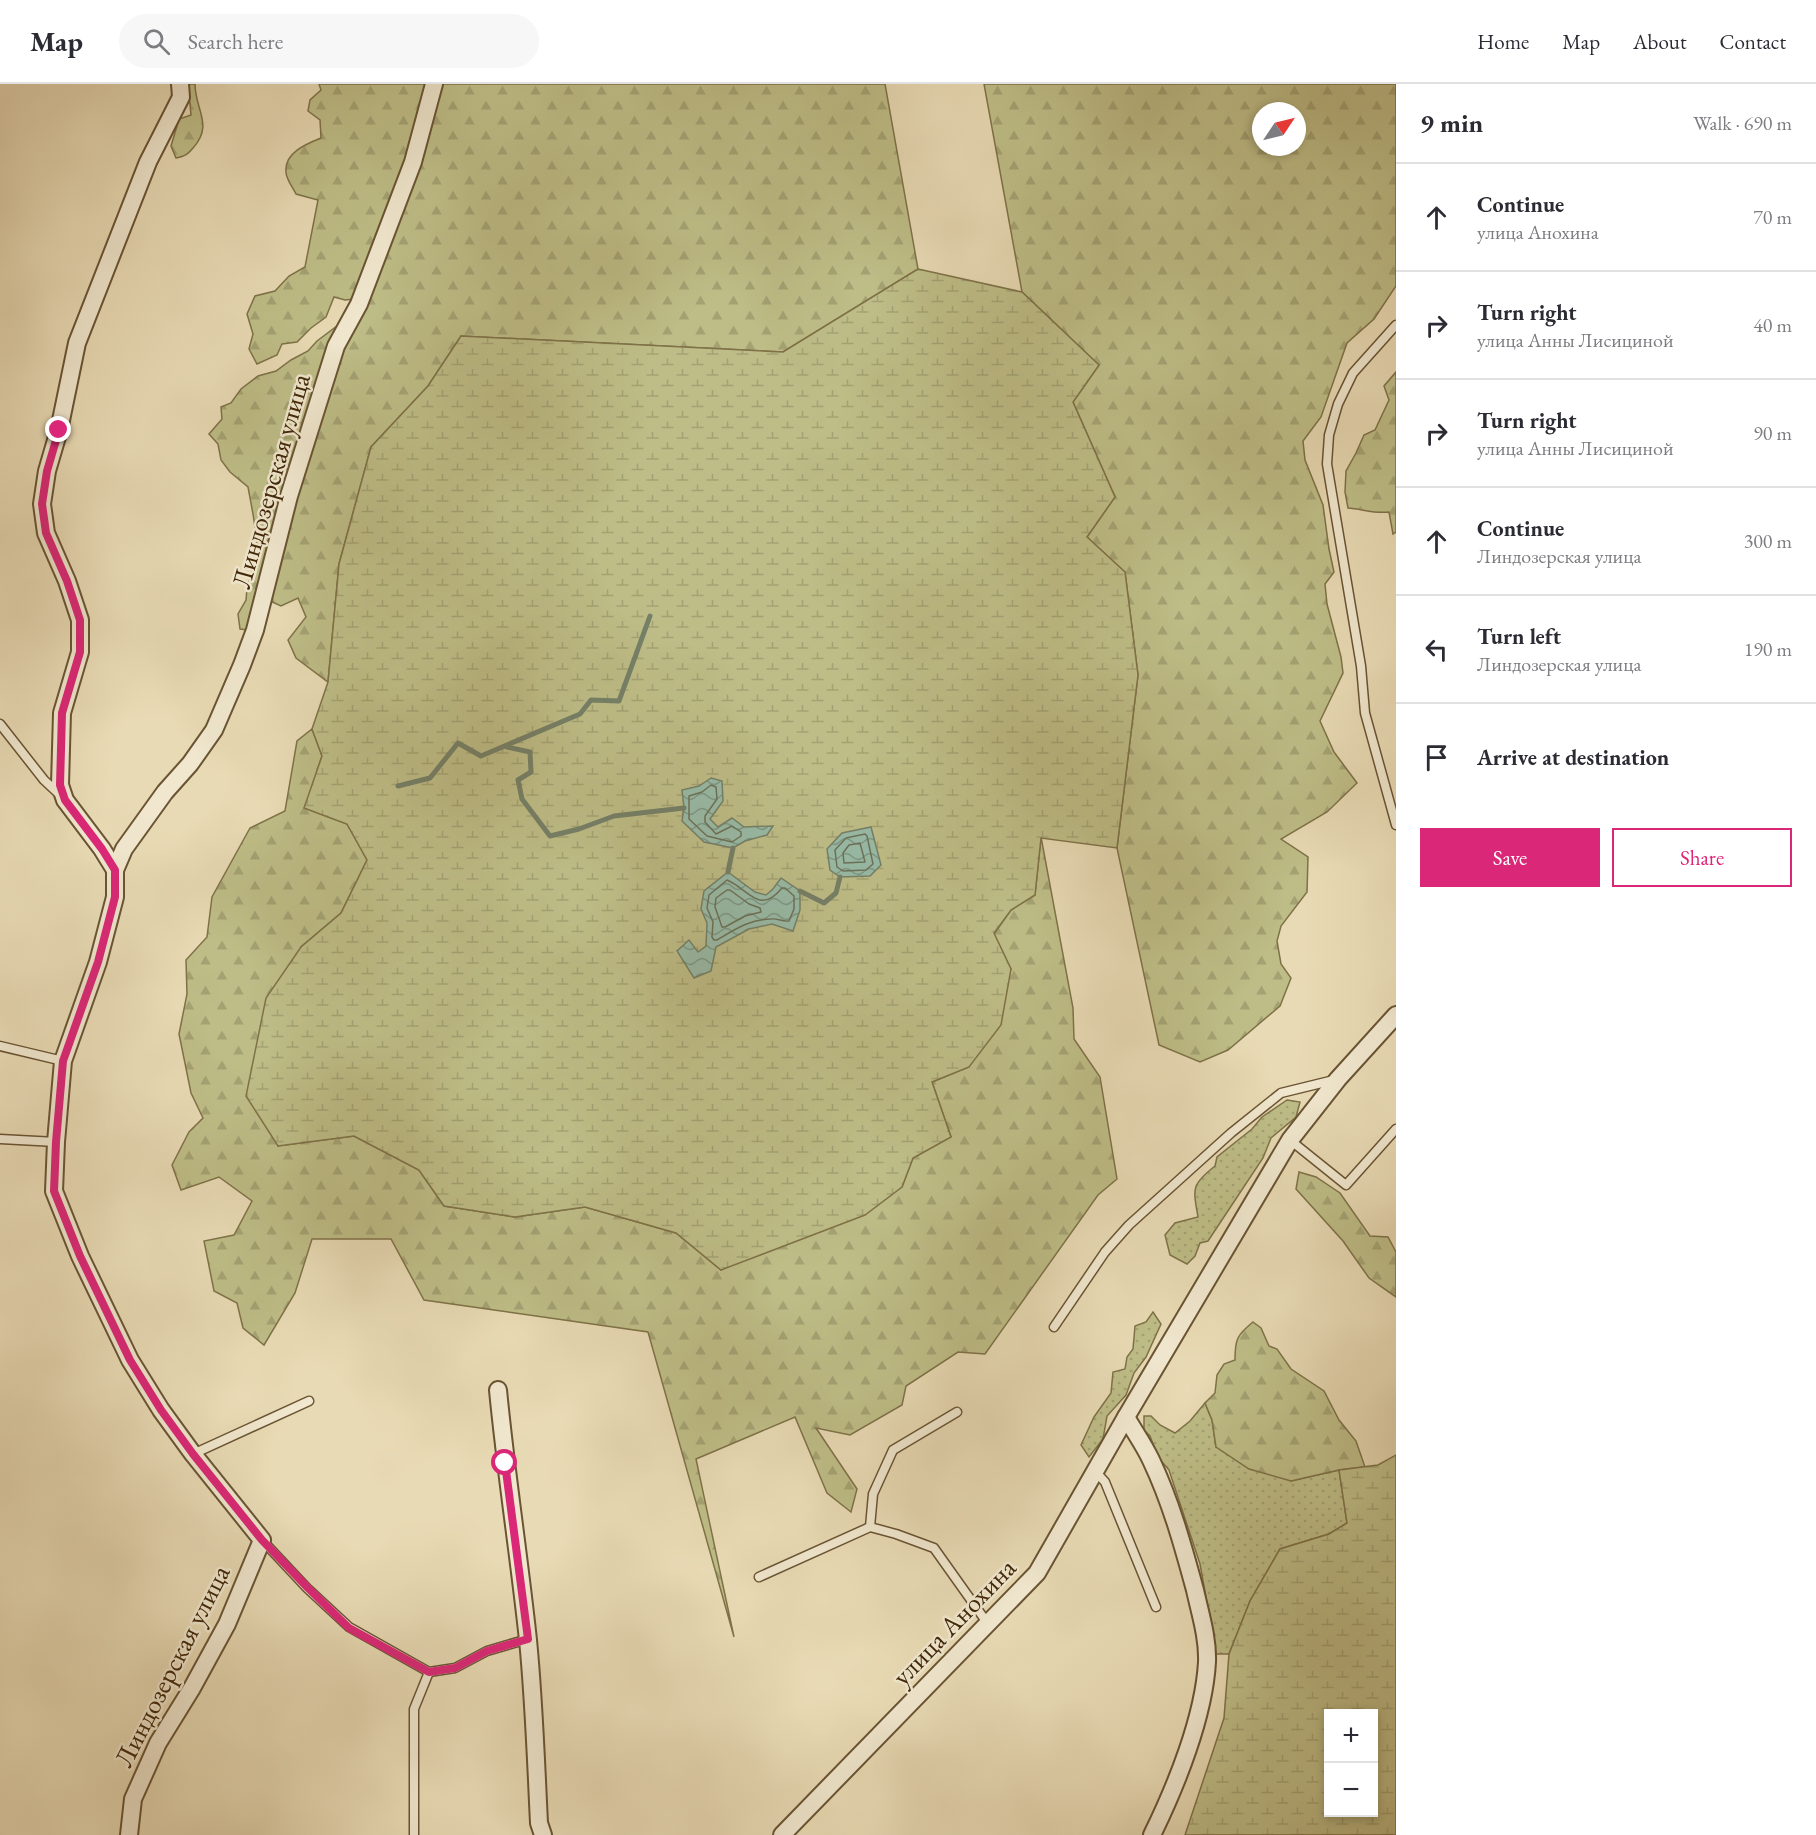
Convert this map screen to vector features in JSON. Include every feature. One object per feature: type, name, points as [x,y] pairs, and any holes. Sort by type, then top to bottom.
[{"type":"street","points":[[115,870],[65,800],[60,785],[62,713],[80,652],[80,620],[67,581],[46,533],[42,504],[47,471],[59,430],[77,343],[148,162],[182,97],[180,84]]},
{"type":"street","name":"Линдозерская улица","points":[[129,1835],[133,1799],[154,1752],[227,1624],[262,1540],[161,1410],[130,1360],[80,1256],[54,1191],[63,1061],[98,962],[115,897],[115,870],[124,849],[158,801],[190,764],[214,730],[243,665],[255,630],[289,496],[336,346],[359,304],[413,162],[434,84]]},
{"type":"street","name":"улица Анохина","points":[[782,1835],[1037,1573],[1126,1417],[1290,1140],[1338,1079],[1396,1015]]},
{"type":"street","points":[[498,1389],[505,1463],[528,1639],[535,1722],[539,1823],[543,1835]]},
{"type":"street","points":[[1126,1417],[1151,1460],[1179,1530],[1203,1624],[1207,1661],[1191,1740],[1152,1835]]},
{"type":"lane","points":[[1396,325],[1353,373],[1338,404],[1329,435],[1327,464],[1361,666],[1365,713],[1396,825]]},
{"type":"lane","points":[[0,724],[44,780],[65,800]]},
{"type":"lane","points":[[0,1046],[63,1061]]},
{"type":"lane","points":[[1054,1327],[1105,1252],[1129,1224],[1231,1133],[1281,1093],[1338,1079]]},
{"type":"lane","points":[[1290,1140],[1346,1185],[1396,1129]]},
{"type":"lane","points":[[0,1139],[56,1142]]},
{"type":"lane","points":[[193,1454],[309,1401]]},
{"type":"lane","points":[[870,1527],[873,1494],[893,1450],[957,1412]]},
{"type":"lane","points":[[1095,1471],[1105,1482],[1156,1607]]},
{"type":"lane","points":[[759,1576],[870,1527],[934,1548],[988,1623]]},
{"type":"lane","points":[[262,1540],[349,1628],[429,1672],[455,1668],[487,1651],[528,1639]]},
{"type":"lane","points":[[414,1835],[414,1709],[429,1672]]},
{"type":"green space","points":[[188,84],[195,84],[202,117],[202,132],[199,140],[189,152],[176,158],[171,146],[179,119],[191,115]]},
{"type":"green space","points":[[319,84],[427,84],[407,159],[355,299],[345,300],[334,297],[326,317],[297,342],[282,344],[277,355],[257,364],[249,349],[253,334],[247,314],[255,296],[275,291],[289,276],[305,267],[318,200],[296,194],[287,178],[286,165],[297,150],[321,138],[320,120],[308,111],[310,100],[321,90]]},
{"type":"green space","points":[[442,84],[885,84],[918,269],[783,352],[461,336],[428,386],[371,447],[339,564],[328,682],[296,658],[288,640],[306,617],[298,598],[281,606],[270,601],[295,497],[343,349],[420,163]]},
{"type":"green space","points":[[984,84],[1396,84],[1396,286],[1374,319],[1347,343],[1321,417],[1303,441],[1305,460],[1323,505],[1334,572],[1325,584],[1327,604],[1343,673],[1320,721],[1334,752],[1357,783],[1327,812],[1281,839],[1308,857],[1307,892],[1281,926],[1277,941],[1281,964],[1291,978],[1280,1006],[1228,1050],[1200,1062],[1159,1045],[1117,848],[1138,675],[1125,572],[1087,537],[1115,497],[1073,402],[1099,365],[1022,292]]},
{"type":"green space","points":[[918,269],[1022,292],[1099,365],[1073,402],[1115,497],[1087,537],[1125,572],[1138,675],[1117,848],[1041,838],[1035,895],[1011,910],[994,933],[1011,969],[1001,1025],[969,1067],[932,1082],[951,1137],[913,1158],[902,1187],[865,1215],[721,1270],[676,1233],[585,1207],[515,1217],[444,1206],[419,1170],[354,1136],[278,1146],[246,1096],[266,998],[301,947],[341,913],[367,860],[347,824],[304,808],[322,756],[312,729],[328,682],[339,564],[371,447],[428,386],[461,336],[783,352]]},
{"type":"green space","points":[[337,326],[248,630],[240,629],[238,614],[246,600],[257,541],[253,514],[248,487],[230,472],[221,460],[218,444],[209,434],[222,419],[221,407],[231,403],[241,389],[258,376],[276,371],[308,351]]},
{"type":"green space","points":[[1396,372],[1396,532],[1393,534],[1389,512],[1348,508],[1345,492],[1346,471],[1364,435],[1375,430],[1389,400],[1384,386]]},
{"type":"green space","points":[[312,729],[322,756],[305,808],[347,824],[367,860],[341,913],[301,947],[278,1146],[354,1136],[419,1170],[444,1206],[515,1217],[585,1207],[676,1233],[721,1270],[902,1187],[913,1158],[951,1137],[932,1082],[969,1067],[1011,969],[994,934],[1011,910],[1035,895],[1041,837],[1073,1008],[1074,1039],[1100,1077],[1117,1179],[1098,1195],[985,1354],[958,1352],[906,1386],[902,1405],[850,1435],[816,1428],[857,1489],[851,1512],[827,1493],[795,1417],[696,1459],[734,1637],[648,1332],[424,1300],[391,1239],[312,1239],[295,1293],[264,1345],[243,1328],[237,1303],[214,1291],[204,1241],[234,1235],[252,1201],[219,1177],[181,1190],[172,1165],[189,1132],[203,1118],[191,1093],[179,1034],[187,994],[186,960],[207,937],[212,897],[250,828],[285,811],[297,741]]},
{"type":"green space","points":[[1287,1100],[1300,1102],[1296,1117],[1271,1138],[1263,1158],[1208,1241],[1200,1243],[1195,1256],[1187,1264],[1170,1255],[1165,1235],[1175,1223],[1198,1217],[1196,1188],[1202,1178],[1215,1166],[1217,1157],[1252,1129],[1262,1117]]},
{"type":"green space","points":[[1299,1172],[1316,1177],[1340,1193],[1370,1236],[1388,1237],[1396,1252],[1396,1297],[1369,1278],[1343,1241],[1296,1189]]},
{"type":"green space","points":[[1153,1312],[1161,1324],[1146,1357],[1134,1373],[1126,1395],[1107,1416],[1103,1439],[1089,1457],[1081,1445],[1094,1417],[1111,1393],[1113,1372],[1125,1369],[1127,1357],[1133,1349],[1135,1326],[1146,1322]]},
{"type":"green space","points":[[1253,1322],[1261,1328],[1269,1346],[1277,1349],[1291,1369],[1324,1391],[1339,1420],[1356,1441],[1365,1467],[1339,1470],[1291,1481],[1249,1469],[1216,1447],[1212,1420],[1205,1403],[1215,1393],[1217,1375],[1224,1364],[1235,1360],[1238,1338],[1243,1330]]},
{"type":"green space","points":[[1205,1403],[1212,1420],[1216,1447],[1291,1481],[1339,1470],[1347,1523],[1329,1534],[1280,1549],[1250,1601],[1229,1654],[1216,1654],[1200,1564],[1169,1470],[1158,1457],[1150,1436],[1144,1430],[1144,1416],[1151,1416],[1160,1425],[1175,1433],[1190,1421]]},
{"type":"green space","points":[[1396,1455],[1396,1835],[1185,1835],[1224,1718],[1229,1654],[1250,1601],[1280,1549],[1329,1534],[1347,1523],[1339,1470],[1378,1465]]},
{"type":"water","points":[[711,778],[722,781],[723,801],[710,819],[718,827],[732,818],[744,827],[773,826],[767,835],[745,841],[733,848],[704,842],[682,821],[684,808],[682,790],[699,786]]},
{"type":"water","points":[[871,827],[881,865],[870,876],[840,877],[830,870],[827,849],[842,833]]},
{"type":"water","points":[[728,872],[755,892],[766,895],[781,878],[800,891],[800,910],[793,931],[772,924],[749,929],[716,947],[711,971],[694,978],[677,951],[689,940],[698,952],[706,946],[707,923],[701,909],[704,891]]},
{"type":"waterway","points":[[398,786],[430,778],[458,743],[481,756],[580,714],[591,700],[619,701],[650,616]]},
{"type":"waterway","points":[[507,747],[530,752],[531,772],[518,780],[522,799],[550,836],[579,829],[614,816],[684,808]]},
{"type":"waterway","points":[[728,872],[733,848]]},
{"type":"waterway","points":[[800,891],[824,903],[836,893],[840,877]]},
{"type":"route","points":[[59,430],[47,471],[42,504],[46,533],[67,581],[80,620],[80,652],[62,713],[60,785],[65,800],[115,870],[115,897],[98,962],[63,1061],[54,1191],[80,1256],[130,1360],[161,1410],[262,1540],[349,1628],[429,1672],[455,1668],[487,1651],[528,1639],[505,1463]]}]
